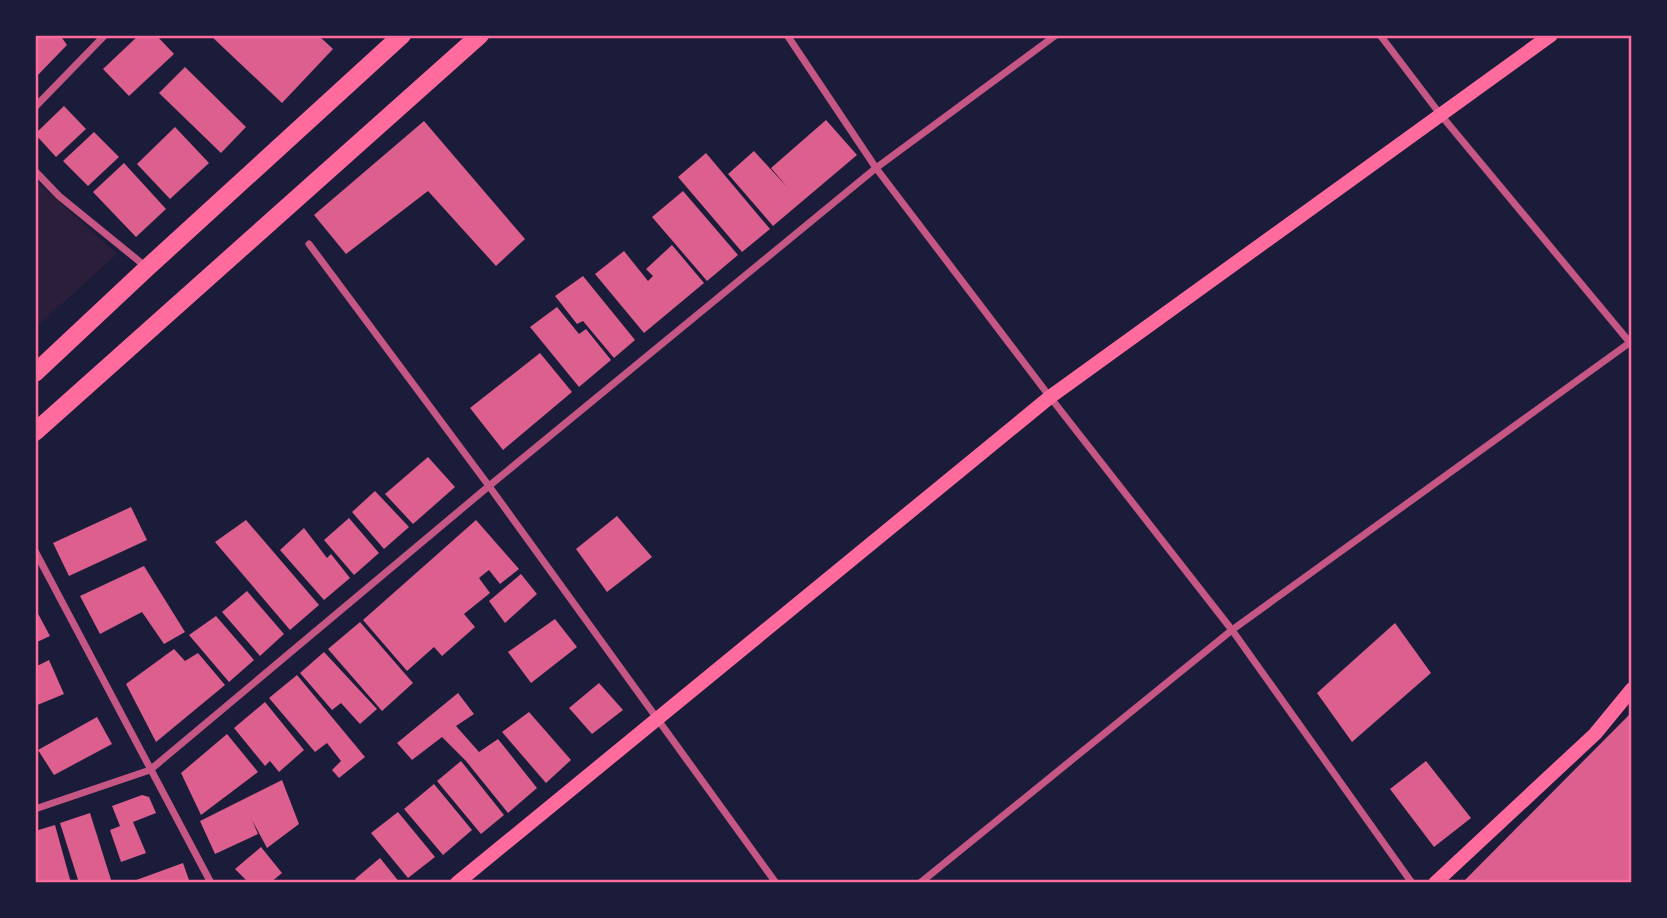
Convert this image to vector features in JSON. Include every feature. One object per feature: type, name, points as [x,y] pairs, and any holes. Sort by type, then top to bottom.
[{"type":"main road","points":[[35,373],[402,35]]},
{"type":"main road","points":[[35,432],[480,35]]},
{"type":"main road","points":[[457,883],[1050,397],[1550,35]]},
{"type":"main road","points":[[1435,883],[1595,734],[1632,688]]},
{"type":"street","points":[[35,107],[105,35]]},
{"type":"street","points":[[787,35],[876,168],[1232,630],[1412,883]]},
{"type":"street","points":[[35,809],[150,770],[489,486],[876,168],[1056,35]]},
{"type":"street","points":[[920,883],[1232,630],[1631,343],[1440,114],[1380,35]]},
{"type":"street","points":[[35,171],[59,196],[147,268]]},
{"type":"street","points":[[309,244],[489,486],[776,883]]},
{"type":"street","points":[[35,551],[211,883]]},
{"type":"shaded area","points":[[35,180],[117,254],[35,328]]},
{"type":"building","points":[[35,35],[60,35],[67,45],[35,78]]},
{"type":"building","points":[[139,35],[156,35],[174,54],[129,96],[103,69]]},
{"type":"building","points":[[210,35],[318,35],[333,49],[282,103]]},
{"type":"building","points":[[185,67],[246,127],[221,153],[159,93]]},
{"type":"building","points":[[64,106],[86,129],[56,157],[35,134]]},
{"type":"building","points":[[826,120],[857,155],[773,226],[728,174],[754,151],[788,188],[771,168]]},
{"type":"building","points":[[424,121],[525,239],[496,266],[428,191],[346,254],[314,215]]},
{"type":"building","points":[[175,127],[209,163],[170,199],[137,164]]},
{"type":"building","points":[[94,132],[119,157],[88,186],[63,161]]},
{"type":"building","points":[[706,153],[770,229],[742,252],[678,177]]},
{"type":"building","points":[[124,163],[166,209],[136,237],[93,192]]},
{"type":"building","points":[[683,191],[738,255],[707,281],[652,217]]},
{"type":"building","points":[[672,245],[704,283],[644,333],[595,274],[624,251],[648,281],[653,276],[646,269]]},
{"type":"building","points":[[583,276],[635,340],[614,358],[583,321],[577,324],[555,296]]},
{"type":"building","points":[[557,307],[579,334],[586,329],[611,360],[579,387],[530,327]]},
{"type":"building","points":[[540,353],[572,392],[503,450],[470,408]]},
{"type":"building","points":[[428,457],[455,487],[413,524],[385,494]]},
{"type":"building","points":[[375,491],[409,527],[384,549],[352,512]]},
{"type":"building","points":[[131,507],[147,540],[69,576],[53,543]]},
{"type":"building","points":[[617,516],[652,557],[607,592],[576,549]]},
{"type":"building","points":[[349,518],[379,553],[354,575],[324,540]]},
{"type":"building","points":[[246,520],[319,605],[290,630],[215,542]]},
{"type":"building","points":[[476,520],[519,569],[500,584],[489,570],[479,578],[490,593],[464,614],[475,627],[442,656],[434,647],[407,671],[363,620]]},
{"type":"building","points":[[304,528],[327,558],[331,554],[350,578],[324,600],[280,550]]},
{"type":"building","points":[[144,566],[185,632],[164,644],[142,612],[100,634],[80,596]]},
{"type":"building","points":[[521,574],[537,594],[505,623],[489,601]]},
{"type":"building","points":[[247,591],[284,634],[260,656],[222,612]]},
{"type":"building","points":[[35,608],[50,636],[35,643]]},
{"type":"building","points":[[216,616],[254,660],[229,682],[189,635]]},
{"type":"building","points":[[555,619],[577,647],[531,683],[508,652]]},
{"type":"building","points":[[360,622],[413,683],[382,711],[328,649]]},
{"type":"building","points":[[1395,623],[1431,673],[1352,742],[1317,693]]},
{"type":"building","points":[[174,649],[185,661],[198,653],[225,685],[156,742],[126,684]]},
{"type":"building","points":[[324,652],[377,709],[360,724],[341,703],[332,710],[300,673]]},
{"type":"building","points":[[49,660],[64,694],[35,706],[35,667]]},
{"type":"building","points":[[297,675],[365,757],[339,778],[332,770],[341,761],[327,743],[315,752],[269,698]]},
{"type":"building","points":[[599,683],[623,710],[592,734],[569,708]]},
{"type":"building","points":[[458,693],[474,714],[456,726],[479,752],[498,739],[537,788],[508,813],[466,761],[442,737],[412,760],[397,743]]},
{"type":"building","points":[[265,702],[304,750],[279,772],[270,761],[265,766],[234,728]]},
{"type":"building","points":[[529,712],[571,760],[546,783],[502,732]]},
{"type":"building","points":[[1632,712],[1632,883],[1462,883]]},
{"type":"building","points":[[97,717],[112,744],[54,775],[38,750]]},
{"type":"building","points":[[227,734],[258,772],[201,815],[181,773]]},
{"type":"building","points":[[461,761],[504,815],[481,834],[437,781]]},
{"type":"building","points":[[1426,761],[1471,818],[1434,847],[1390,789]]},
{"type":"building","points":[[282,780],[299,824],[267,848],[252,820],[258,834],[215,854],[200,821]]},
{"type":"building","points":[[434,784],[472,830],[443,855],[404,809]]},
{"type":"building","points":[[142,795],[149,797],[156,813],[133,822],[146,853],[121,862],[110,830],[120,826],[112,806]]},
{"type":"building","points":[[398,812],[435,857],[408,878],[371,833]]},
{"type":"building","points":[[90,813],[112,883],[79,883],[60,823]]},
{"type":"building","points":[[55,825],[71,883],[36,883],[35,831]]},
{"type":"building","points":[[261,847],[282,873],[270,883],[249,883],[235,869]]},
{"type":"building","points":[[380,858],[400,883],[358,883],[355,879]]},
{"type":"building","points":[[183,863],[190,883],[128,883]]}]
